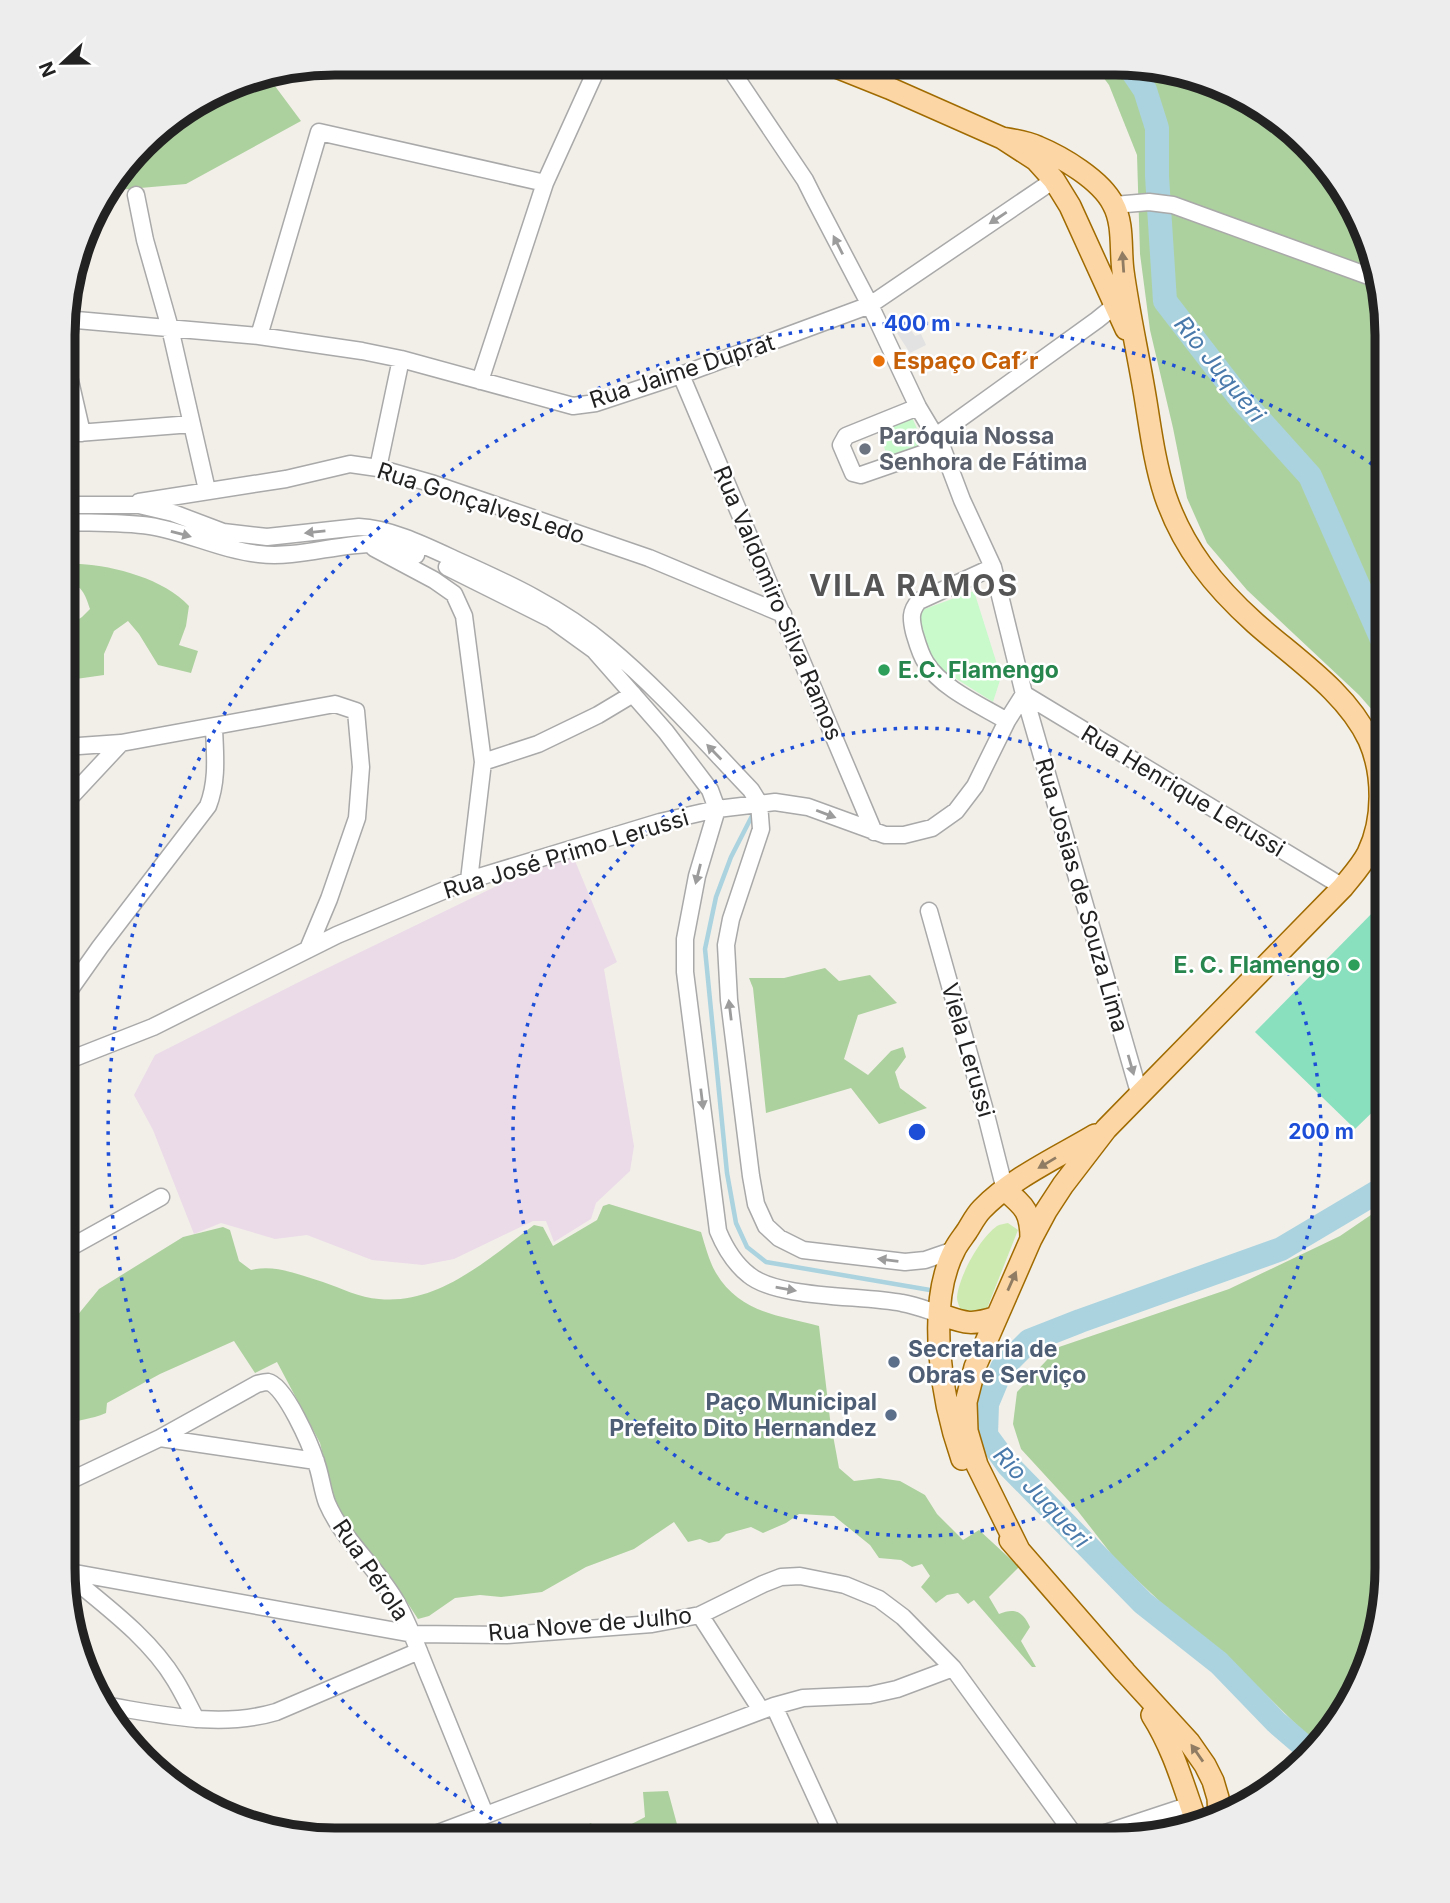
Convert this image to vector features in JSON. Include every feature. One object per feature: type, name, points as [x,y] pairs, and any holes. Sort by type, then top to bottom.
[{"type":"main road","points":[[855,75],[1002,138],[1039,147],[1082,172],[1108,195],[1116,211],[1122,267],[1122,300],[1137,354],[1151,441],[1165,495],[1181,535],[1198,564],[1226,595],[1256,624],[1304,663],[1346,705],[1369,739],[1375,759]]},
{"type":"main road","points":[[1002,138],[1036,160],[1054,180],[1070,206],[1079,229],[1122,300]]},
{"type":"main road","points":[[1054,180],[1082,172]]},
{"type":"main road","points":[[1079,229],[1100,231],[1108,227],[1116,211]]},
{"type":"main road","points":[[1018,1550],[977,1465],[967,1431],[966,1402],[975,1367],[1031,1239],[1052,1202],[1105,1129],[1343,887],[1367,854],[1375,832]]},
{"type":"main road","points":[[1105,1129],[1005,1189],[981,1209],[954,1250],[947,1270],[939,1314],[943,1379],[952,1430],[968,1478],[986,1511],[1189,1742],[1213,1782],[1218,1806]]},
{"type":"main road","points":[[1005,1189],[1028,1213],[1031,1239]]},
{"type":"main road","points":[[939,1314],[968,1324],[997,1317]]},
{"type":"main road","points":[[1125,1672],[1165,1735],[1197,1814]]},
{"type":"street","points":[[480,381],[545,183],[594,75]]},
{"type":"street","name":"Rua Josias de Souza Lima","points":[[734,75],[805,180],[870,305],[918,407],[939,441],[962,500],[993,567],[1024,694],[1139,1096]]},
{"type":"street","points":[[259,336],[319,132],[545,183]]},
{"type":"street","name":"Rua Jaime Duprat","points":[[76,320],[259,336],[401,359],[573,406],[596,403],[681,375],[870,305],[1054,180]]},
{"type":"street","points":[[136,195],[207,490]]},
{"type":"street","points":[[1116,211],[1149,202],[1173,205],[1368,276]]},
{"type":"street","points":[[918,407],[846,436],[841,445],[853,473],[861,475],[939,441],[1122,300]]},
{"type":"street","points":[[378,468],[401,359]]},
{"type":"street","name":"Rua Valdomiro Silva Ramos","points":[[681,375],[874,832]]},
{"type":"street","points":[[75,403],[82,433]]},
{"type":"street","points":[[75,433],[192,424]]},
{"type":"street","name":"Rua GonçalvesLedo","points":[[133,505],[207,490],[286,479],[350,464],[378,468],[434,484],[649,558],[783,614]]},
{"type":"street","points":[[75,505],[133,505],[173,513],[223,532],[267,537],[373,527],[441,553],[550,605],[608,646],[751,790],[759,803],[761,829],[731,919],[726,945],[729,1000],[756,1204],[766,1226],[779,1238],[803,1250],[905,1262],[925,1260],[954,1250]]},
{"type":"street","points":[[105,524],[98,513],[102,507],[109,505]]},
{"type":"street","points":[[133,505],[148,510],[150,514],[148,522],[141,526]]},
{"type":"street","points":[[75,522],[141,526],[259,554],[294,554],[383,544],[438,563],[551,619],[594,650],[666,732],[710,790],[717,809],[697,876],[685,939],[685,972],[718,1231],[723,1243],[732,1258],[750,1276],[772,1287],[902,1303],[939,1314]]},
{"type":"street","points":[[364,527],[367,544]]},
{"type":"street","points":[[367,544],[434,580],[454,594],[464,616],[483,762],[469,880]]},
{"type":"street","points":[[993,567],[919,601],[913,608],[911,619],[917,644],[925,662],[935,675],[948,686],[1007,722]]},
{"type":"street","name":"Rua Henrique Lerussi","points":[[1024,694],[1343,887]]},
{"type":"street","name":"Rua José Primo Lerussi","points":[[75,1058],[153,1027],[337,935],[469,880],[660,822],[717,809],[775,802],[808,807],[885,835],[904,835],[932,828],[956,811],[975,786],[1024,694]]},
{"type":"street","points":[[483,762],[538,744],[634,695]]},
{"type":"street","points":[[75,746],[121,743],[335,705],[356,710],[361,767],[357,818],[308,949]]},
{"type":"street","points":[[75,983],[208,806],[215,777],[214,728]]},
{"type":"street","points":[[75,792],[121,743]]},
{"type":"street","name":"Viela Lerussi","points":[[929,911],[1005,1189]]},
{"type":"street","points":[[75,1245],[161,1197]]},
{"type":"street","name":"Rua Pérola","points":[[160,1438],[257,1384],[268,1382],[282,1393],[303,1430],[316,1461],[327,1502],[342,1530],[390,1592],[413,1634],[485,1814]]},
{"type":"street","points":[[75,1478],[160,1438],[316,1461]]},
{"type":"street","name":"Rua Nove de Julho","points":[[75,1573],[413,1634],[507,1635],[652,1623],[700,1615],[781,1577],[800,1576],[845,1585],[879,1599],[904,1616],[953,1668],[1069,1828]]},
{"type":"street","points":[[76,1581],[122,1619],[154,1652],[174,1679],[196,1719]]},
{"type":"street","points":[[700,1615],[767,1708],[829,1828]]},
{"type":"street","points":[[116,1707],[196,1719],[257,1718],[419,1651]]},
{"type":"street","points":[[450,1828],[767,1708],[803,1698],[870,1695],[897,1689],[953,1668]]},
{"type":"street","points":[[1147,1826],[1189,1817]]},
{"type":"shaded area","points":[[908,326],[915,336],[921,334],[926,345],[910,353],[897,333]]},
{"type":"shaded area","points":[[573,856],[617,962],[604,969],[634,1146],[630,1171],[596,1203],[591,1219],[554,1242],[546,1221],[533,1221],[454,1259],[423,1265],[372,1260],[307,1235],[275,1239],[221,1223],[194,1234],[153,1130],[134,1095],[155,1055],[509,880]]},
{"type":"green space","points":[[1102,75],[1166,80],[1214,95],[1245,110],[1299,151],[1331,191],[1355,236],[1370,284],[1375,335],[1375,713],[1247,590],[1207,543],[1187,498],[1150,330],[1140,254],[1137,155],[1109,85]]},
{"type":"green space","points":[[273,83],[301,121],[186,184],[120,190],[151,151],[191,119],[220,102]]},
{"type":"green space","points":[[911,415],[926,449],[889,462],[878,428]]},
{"type":"green space","points":[[75,564],[123,571],[153,581],[189,606],[179,645],[198,651],[191,673],[158,665],[128,621],[114,631],[104,654],[104,675],[76,679],[75,622],[90,609],[82,591],[75,585]]},
{"type":"green space","points":[[974,591],[1001,677],[993,702],[928,661],[919,611]]},
{"type":"green space","name":"E. C. Flamengo","points":[[1375,910],[1375,1110],[1355,1129],[1255,1032]]},
{"type":"green space","points":[[825,968],[839,981],[870,975],[897,1003],[858,1015],[844,1059],[868,1075],[891,1051],[903,1047],[906,1057],[895,1072],[900,1088],[927,1108],[879,1124],[851,1088],[766,1113],[753,988],[749,978],[784,978]]},
{"type":"green space","points":[[609,1204],[701,1232],[716,1273],[736,1297],[775,1315],[819,1326],[839,1468],[854,1481],[879,1478],[900,1481],[925,1495],[937,1514],[963,1540],[979,1530],[1019,1567],[989,1597],[999,1614],[1018,1612],[1027,1622],[1030,1627],[1021,1641],[1036,1667],[1032,1667],[974,1600],[968,1604],[958,1593],[947,1595],[936,1603],[921,1587],[930,1576],[922,1564],[912,1567],[901,1560],[879,1558],[870,1545],[834,1516],[799,1514],[763,1533],[751,1527],[726,1534],[719,1541],[709,1543],[700,1539],[688,1542],[674,1522],[634,1549],[586,1567],[542,1592],[501,1597],[480,1595],[455,1598],[429,1616],[418,1619],[390,1576],[359,1549],[334,1500],[320,1443],[277,1362],[255,1373],[234,1341],[160,1374],[107,1403],[106,1413],[75,1422],[75,1317],[99,1289],[183,1237],[223,1227],[230,1230],[239,1261],[251,1270],[278,1269],[365,1297],[401,1299],[422,1295],[462,1277],[534,1225],[543,1227],[553,1246],[597,1220],[603,1206]]},
{"type":"green space","points":[[1375,1212],[1373,1602],[1366,1635],[1348,1683],[1331,1712],[1310,1739],[1228,1657],[1171,1612],[1116,1560],[1077,1510],[1021,1449],[1013,1424],[1017,1392],[1059,1347],[1229,1289],[1340,1236]]},
{"type":"green space","points":[[1008,1223],[1018,1230],[984,1316],[962,1313],[957,1297],[966,1268],[990,1232],[998,1225]]},
{"type":"green space","points":[[668,1791],[678,1828],[623,1828],[645,1817],[643,1792]]},
{"type":"green space","points":[[591,1823],[594,1828],[579,1828]]},
{"type":"waterway","name":"Rio Juqueri","points":[[1136,76],[1145,90],[1157,128],[1157,176],[1165,301],[1239,397],[1310,476],[1375,624]]},
{"type":"waterway","points":[[752,816],[731,857],[716,897],[705,949],[727,1173],[736,1223],[747,1247],[766,1262],[930,1290]]},
{"type":"waterway","name":"Rio Juqueri","points":[[1304,1746],[1276,1722],[1219,1663],[1143,1603],[1008,1465],[986,1435],[987,1404],[1002,1368],[1029,1341],[1281,1249],[1375,1193]]},
{"type":"place","name":"Espaço Caf´r","points":[[879,361]]},
{"type":"place","name":"Paróquia Nossa Senhora de Fátima","points":[[865,449]]},
{"type":"place","name":"E.C. Flamengo","points":[[884,670]]},
{"type":"place","name":"E. C. Flamengo","points":[[1354,965]]},
{"type":"place","name":"Secretaria de Obras e Serviço","points":[[894,1362]]},
{"type":"place","name":"Paço Municipal Prefeito Dito Hernandez","points":[[891,1415]]},
{"type":"district","name":"VILA RAMOS","points":[[914,585]]}]
